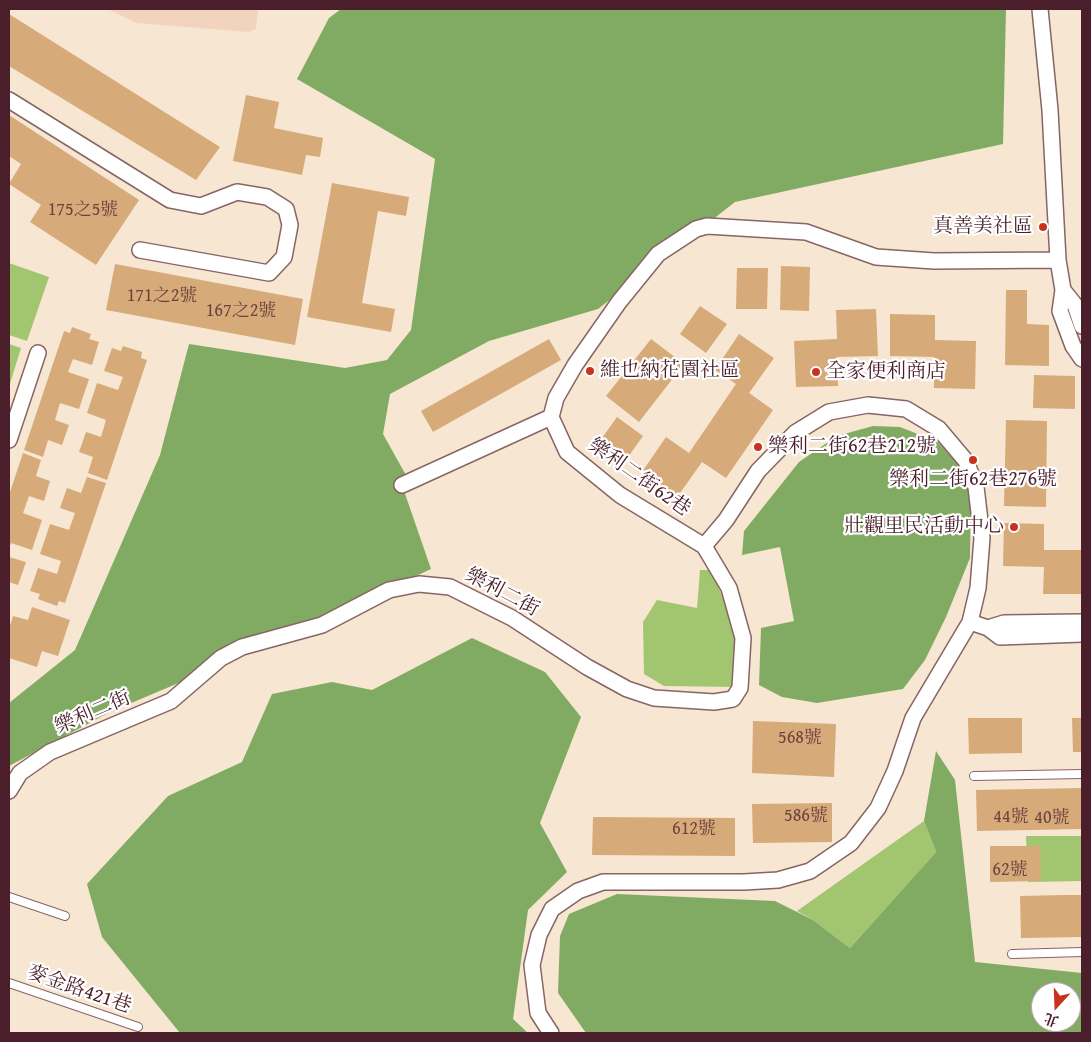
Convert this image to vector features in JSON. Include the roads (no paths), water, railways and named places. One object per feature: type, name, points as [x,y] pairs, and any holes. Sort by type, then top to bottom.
[{"type":"street","points":[[1040,9],[1050,110],[1058,260],[1063,290],[1060,311],[1073,346],[1082,359]]},
{"type":"street","points":[[9,100],[170,200],[201,206],[237,192],[267,197],[286,209],[290,225],[284,257],[269,273],[140,250]]},
{"type":"street","points":[[402,485],[551,417],[556,398],[575,365],[619,302],[658,254],[696,229],[708,226],[806,232],[876,256],[934,261],[1058,260]]},
{"type":"street","points":[[1063,290],[1075,305],[1082,326]]},
{"type":"street","points":[[9,440],[38,353]]},
{"type":"street","points":[[551,1033],[538,1012],[532,966],[538,935],[552,909],[578,891],[603,882],[744,882],[778,880],[810,871],[851,843],[878,808],[895,771],[913,718],[970,622],[978,588],[982,538],[976,487],[966,461],[940,429],[906,409],[868,405],[829,412],[795,433],[758,471],[726,520],[704,546]]},
{"type":"street","name":"樂利二街62巷","points":[[551,417],[567,452],[620,494],[704,546]]},
{"type":"street","name":"樂利二街","points":[[9,791],[20,773],[50,752],[171,701],[221,658],[242,647],[322,625],[389,590],[419,584],[450,587],[512,618],[587,667],[627,689],[654,698],[714,702],[733,699],[740,688],[742,638],[729,588],[704,546]]},
{"type":"street","points":[[970,622],[988,628],[1000,637],[1082,634]]},
{"type":"street","points":[[988,628],[1004,623],[1082,622]]},
{"type":"lane","points":[[974,776],[1082,774]]},
{"type":"lane","points":[[9,897],[65,916]]},
{"type":"lane","points":[[1012,954],[1082,952]]},
{"type":"lane","name":"麥金路421巷","points":[[9,983],[138,1027]]},
{"type":"place","name":"真善美社區","points":[[1043,227]]},
{"type":"place","name":"維也納花園社區","points":[[590,371]]},
{"type":"place","name":"全家便利商店","points":[[816,372]]},
{"type":"place","name":"樂利二街62巷212號","points":[[758,447]]},
{"type":"place","name":"樂利二街62巷276號","points":[[973,460]]},
{"type":"place","name":"壯觀里民活動中心","points":[[1014,527]]}]
